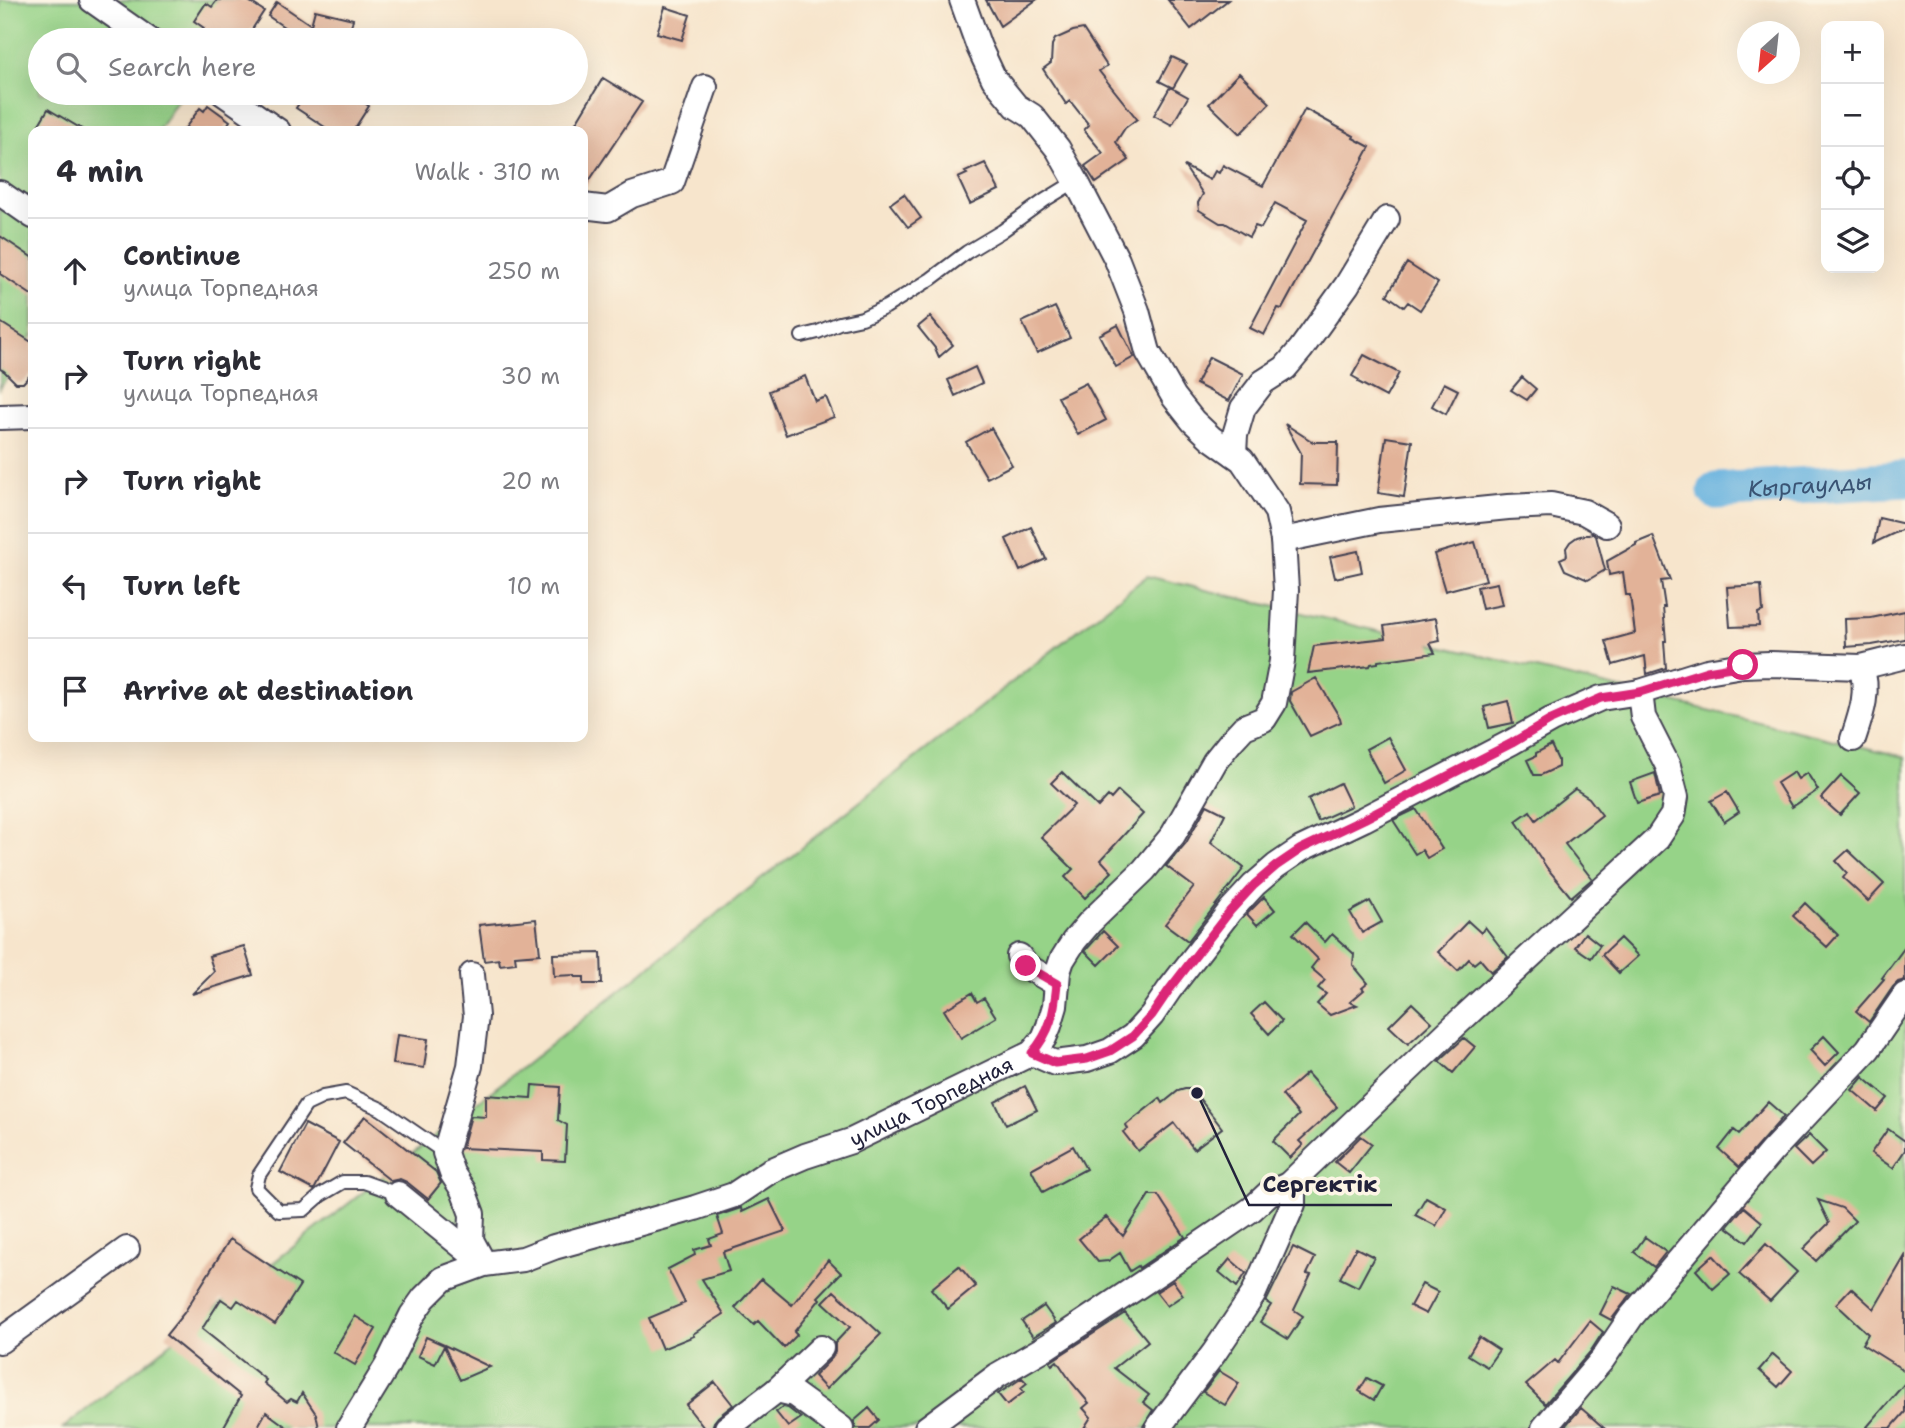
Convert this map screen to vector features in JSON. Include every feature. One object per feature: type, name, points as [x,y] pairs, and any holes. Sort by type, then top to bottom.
[{"type":"street","points":[[92,0],[132,28]]},
{"type":"street","points":[[962,0],[994,79],[1016,106],[1032,116]]},
{"type":"street","points":[[1014,73],[1014,80],[1032,116],[1058,149],[1117,260],[1137,311],[1148,352],[1174,397],[1211,438],[1242,460],[1277,512],[1283,540],[1286,590],[1282,661],[1275,703],[1264,719],[1244,727],[1232,740],[1215,761],[1173,835],[1144,870],[1074,941],[1062,960],[1049,1026],[1044,1038],[1032,1053]]},
{"type":"street","points":[[588,207],[608,209],[632,195],[672,182],[705,87]]},
{"type":"street","points":[[240,105],[271,126]]},
{"type":"street","points":[[0,193],[28,213]]},
{"type":"street","points":[[1234,454],[1235,435],[1243,408],[1263,382],[1285,368],[1301,349],[1347,285],[1387,219]]},
{"type":"street","points":[[0,417],[28,416]]},
{"type":"street","points":[[1283,540],[1379,520],[1508,507],[1551,506],[1584,512],[1607,525]]},
{"type":"street","name":"улица Торпедная","points":[[354,1426],[412,1315],[443,1279],[484,1264],[523,1259],[554,1247],[734,1195],[770,1171],[804,1156],[851,1141],[1032,1053],[1055,1063],[1087,1059],[1110,1051],[1133,1036],[1152,1015],[1230,911],[1254,885],[1284,861],[1301,849],[1512,743],[1551,720],[1601,698],[1640,692],[1707,671],[1770,664],[1861,667],[1905,656]]},
{"type":"street","points":[[1853,739],[1865,693],[1866,680],[1861,667]]},
{"type":"street","points":[[927,1428],[998,1375],[1048,1346],[1252,1209],[1269,1194],[1288,1185],[1448,1032],[1657,839],[1674,815],[1676,797],[1668,766],[1643,717],[1640,692]]},
{"type":"street","points":[[1020,963],[1057,984]]},
{"type":"street","points":[[472,975],[476,1016],[470,1066],[446,1153],[452,1173],[472,1214],[471,1240],[484,1264]]},
{"type":"street","points":[[1544,1428],[1602,1360],[1630,1317],[1772,1152],[1868,1049],[1905,995]]},
{"type":"street","points":[[1158,1428],[1253,1295],[1293,1204],[1293,1195],[1288,1185]]},
{"type":"street","points":[[398,1194],[484,1264]]},
{"type":"street","points":[[0,1341],[127,1249]]},
{"type":"street","points":[[727,1428],[778,1390],[821,1348]]},
{"type":"street","points":[[778,1390],[794,1394],[841,1428]]},
{"type":"lane","points":[[802,336],[862,318],[886,307],[1076,181]]},
{"type":"lane","points":[[398,1194],[364,1182],[343,1182],[321,1195],[304,1210],[279,1211],[256,1188],[259,1175],[306,1105],[324,1097],[346,1093],[381,1109],[446,1153]]},
{"type":"green space","points":[[0,0],[238,0],[221,28],[28,28],[28,105],[174,105],[161,126],[28,126],[28,343],[0,389]]},
{"type":"green space","points":[[1147,576],[1905,757],[1905,1428],[63,1428]]},
{"type":"building","points":[[217,0],[247,0],[264,11],[253,28],[204,28],[194,21],[206,3],[212,7]]},
{"type":"building","points":[[986,0],[1036,0],[1000,26]]},
{"type":"building","points":[[1168,0],[1228,0],[1191,29]]},
{"type":"building","points":[[277,2],[311,25],[315,10],[353,19],[353,28],[286,28],[268,16]]},
{"type":"building","points":[[665,7],[690,15],[682,40],[657,33]]},
{"type":"building","points":[[1083,29],[1107,66],[1099,71],[1137,119],[1125,128],[1116,142],[1129,160],[1096,183],[1085,166],[1103,153],[1084,130],[1089,125],[1070,101],[1066,104],[1043,69],[1051,63],[1055,39]]},
{"type":"building","points":[[1172,57],[1187,64],[1173,88],[1159,81]]},
{"type":"building","points":[[1239,73],[1270,103],[1240,134],[1209,104]]},
{"type":"building","points":[[603,78],[642,102],[588,183],[588,126],[574,126]]},
{"type":"building","points":[[1170,87],[1188,97],[1172,125],[1154,115]]},
{"type":"building","points":[[208,105],[230,121],[226,126],[187,126],[200,108],[204,111]]},
{"type":"building","points":[[298,105],[369,106],[356,126],[323,126],[296,108]]},
{"type":"building","points":[[48,109],[77,126],[38,126]]},
{"type":"building","points":[[1305,109],[1370,147],[1282,309],[1278,308],[1264,335],[1250,328],[1307,220],[1275,203],[1261,228],[1255,226],[1249,237],[1199,210],[1198,203],[1203,194],[1184,166],[1210,180],[1215,171],[1219,173],[1223,165],[1263,186]]},
{"type":"building","points":[[985,163],[999,190],[970,204],[958,178]]},
{"type":"building","points":[[904,194],[921,218],[908,227],[890,204]]},
{"type":"building","points":[[0,236],[28,255],[28,293],[0,274]]},
{"type":"building","points":[[1407,263],[1438,283],[1420,310],[1408,302],[1404,307],[1387,295]]},
{"type":"building","points":[[1055,307],[1070,338],[1037,353],[1022,322]]},
{"type":"building","points":[[930,317],[953,345],[939,357],[918,327]]},
{"type":"building","points":[[0,322],[28,340],[28,378],[23,383],[16,383],[0,369]]},
{"type":"building","points":[[1118,325],[1134,357],[1116,367],[1099,335]]},
{"type":"building","points":[[1364,355],[1399,373],[1386,397],[1352,376]]},
{"type":"building","points":[[1209,357],[1243,374],[1229,401],[1196,384]]},
{"type":"building","points":[[975,367],[982,383],[955,396],[948,380]]},
{"type":"building","points":[[805,376],[815,401],[826,397],[834,417],[786,435],[769,391]]},
{"type":"building","points":[[1522,377],[1536,389],[1527,400],[1511,390]]},
{"type":"building","points":[[1086,383],[1106,420],[1078,435],[1058,397]]},
{"type":"building","points":[[1444,383],[1458,390],[1446,414],[1432,406]]},
{"type":"building","points":[[1285,424],[1313,442],[1338,442],[1337,485],[1300,484],[1301,453]]},
{"type":"building","points":[[991,428],[1012,465],[987,478],[966,442]]},
{"type":"building","points":[[1386,437],[1412,441],[1404,497],[1378,493]]},
{"type":"building","points":[[1879,518],[1905,524],[1905,528],[1874,543]]},
{"type":"building","points":[[1031,527],[1046,559],[1020,571],[1006,539]]},
{"type":"building","points":[[1592,533],[1596,536],[1605,570],[1588,580],[1565,570],[1560,559],[1567,556],[1566,548],[1570,542]]},
{"type":"building","points":[[1653,536],[1670,580],[1661,581],[1665,607],[1666,668],[1647,674],[1645,656],[1613,665],[1606,641],[1635,633],[1630,595],[1626,595],[1623,572],[1609,575],[1607,561]]},
{"type":"building","points":[[1475,542],[1486,580],[1445,591],[1434,554]]},
{"type":"building","points":[[1358,551],[1362,572],[1335,578],[1330,557]]},
{"type":"building","points":[[1497,583],[1502,605],[1482,609],[1477,587]]},
{"type":"building","points":[[1761,585],[1763,611],[1758,613],[1759,626],[1730,627],[1727,587]]},
{"type":"building","points":[[1905,611],[1905,639],[1846,647],[1845,619],[1871,618]]},
{"type":"building","points":[[1436,618],[1440,641],[1430,643],[1435,653],[1378,661],[1370,666],[1308,673],[1314,646],[1386,638],[1384,626]]},
{"type":"building","points":[[1316,678],[1341,722],[1310,736],[1290,701],[1291,692]]},
{"type":"building","points":[[1508,701],[1513,723],[1489,728],[1484,707]]},
{"type":"building","points":[[1388,737],[1406,770],[1384,783],[1366,749]]},
{"type":"building","points":[[1551,745],[1558,760],[1558,767],[1541,775],[1534,775],[1527,760]]},
{"type":"building","points":[[1062,772],[1098,807],[1108,796],[1111,799],[1118,791],[1143,814],[1101,860],[1112,872],[1085,898],[1065,877],[1073,869],[1041,837],[1074,805],[1051,783]]},
{"type":"building","points":[[1794,772],[1798,779],[1807,773],[1818,790],[1792,807],[1777,783]]},
{"type":"building","points":[[1655,773],[1660,796],[1637,803],[1630,782]]},
{"type":"building","points":[[1841,776],[1860,793],[1840,815],[1821,798]]},
{"type":"building","points":[[1340,783],[1351,806],[1318,821],[1308,799]]},
{"type":"building","points":[[1575,789],[1589,798],[1602,815],[1565,844],[1592,879],[1571,897],[1547,868],[1516,821],[1530,811],[1536,820]]},
{"type":"building","points":[[1727,792],[1739,812],[1724,822],[1711,801]]},
{"type":"building","points":[[1207,805],[1225,814],[1211,842],[1244,868],[1188,941],[1165,924],[1194,887],[1166,866],[1186,843]]},
{"type":"building","points":[[1416,809],[1442,849],[1427,858],[1422,850],[1415,854],[1393,820]]},
{"type":"building","points":[[1848,850],[1884,884],[1868,901],[1843,878],[1847,873],[1836,861]]},
{"type":"building","points":[[1264,897],[1275,910],[1257,925],[1247,914]]},
{"type":"building","points":[[1370,901],[1382,922],[1362,933],[1350,912]]},
{"type":"building","points":[[1805,903],[1838,935],[1827,947],[1793,916]]},
{"type":"building","points":[[536,919],[540,954],[515,956],[516,963],[500,965],[499,959],[484,961],[479,925]]},
{"type":"building","points":[[1468,921],[1481,933],[1485,927],[1508,957],[1491,972],[1480,959],[1474,964],[1469,959],[1458,971],[1438,952]]},
{"type":"building","points":[[1305,922],[1325,942],[1332,934],[1354,954],[1353,965],[1368,983],[1350,1002],[1357,1005],[1330,1015],[1317,1004],[1326,994],[1318,988],[1325,980],[1311,968],[1318,959],[1293,934]]},
{"type":"building","points":[[1103,931],[1118,946],[1099,965],[1085,951]]},
{"type":"building","points":[[1585,933],[1600,945],[1591,958],[1575,947]]},
{"type":"building","points":[[1620,938],[1638,956],[1619,973],[1602,955]]},
{"type":"building","points":[[244,946],[253,975],[192,994],[214,972],[209,956]]},
{"type":"building","points":[[1905,947],[1905,980],[1893,987],[1869,1022],[1856,1011],[1884,979],[1882,978]]},
{"type":"building","points":[[601,953],[602,984],[584,984],[584,977],[575,975],[554,976],[553,954]]},
{"type":"building","points":[[972,993],[977,1002],[984,998],[996,1017],[961,1038],[944,1010]]},
{"type":"building","points":[[1264,1002],[1282,1021],[1269,1034],[1251,1014]]},
{"type":"building","points":[[1412,1003],[1432,1022],[1408,1044],[1389,1026]]},
{"type":"building","points":[[397,1035],[428,1039],[424,1068],[393,1064]]},
{"type":"building","points":[[1824,1036],[1839,1052],[1825,1066],[1810,1050]]},
{"type":"building","points":[[1464,1038],[1475,1047],[1453,1073],[1439,1061]]},
{"type":"building","points":[[1307,1073],[1337,1107],[1299,1141],[1303,1145],[1290,1158],[1273,1141],[1299,1115],[1282,1095]]},
{"type":"building","points":[[1863,1077],[1888,1098],[1877,1111],[1852,1090]]},
{"type":"building","points":[[532,1085],[560,1087],[558,1120],[567,1125],[565,1161],[543,1160],[543,1152],[462,1148],[471,1116],[486,1117],[486,1095],[531,1098]]},
{"type":"building","points":[[1025,1086],[1037,1110],[1006,1125],[995,1102]]},
{"type":"building","points":[[1185,1089],[1192,1089],[1222,1128],[1194,1149],[1174,1123],[1138,1151],[1123,1132],[1128,1129],[1126,1125],[1160,1098],[1163,1103]]},
{"type":"building","points":[[1768,1102],[1784,1116],[1739,1167],[1719,1149],[1734,1130],[1739,1134]]},
{"type":"building","points":[[365,1116],[436,1172],[441,1183],[428,1199],[407,1182],[400,1179],[391,1181],[343,1143]]},
{"type":"building","points":[[305,1124],[339,1142],[314,1190],[280,1172]]},
{"type":"building","points":[[1888,1129],[1905,1141],[1905,1150],[1893,1168],[1871,1153]]},
{"type":"building","points":[[1809,1135],[1826,1152],[1811,1166],[1794,1149]]},
{"type":"building","points":[[1361,1136],[1372,1144],[1349,1173],[1335,1162]]},
{"type":"building","points":[[1073,1146],[1086,1169],[1043,1192],[1031,1169]]},
{"type":"building","points":[[1149,1195],[1158,1195],[1185,1237],[1139,1268],[1138,1266],[1130,1271],[1120,1253],[1108,1261],[1098,1262],[1079,1239],[1106,1217],[1123,1236]]},
{"type":"building","points":[[1426,1197],[1446,1208],[1436,1226],[1415,1215]]},
{"type":"building","points":[[769,1199],[785,1231],[723,1252],[729,1271],[702,1279],[724,1314],[693,1334],[694,1336],[662,1349],[649,1318],[685,1303],[668,1269],[695,1255],[694,1250],[711,1245],[709,1239],[723,1234],[717,1216],[741,1208],[742,1212]]},
{"type":"building","points":[[1818,1200],[1842,1208],[1855,1221],[1816,1261],[1803,1249],[1829,1223]]},
{"type":"building","points":[[1744,1207],[1762,1222],[1747,1242],[1727,1227]]},
{"type":"building","points":[[1645,1237],[1666,1252],[1654,1267],[1634,1252]]},
{"type":"building","points":[[230,1239],[300,1285],[275,1324],[238,1300],[233,1307],[221,1299],[202,1329],[266,1380],[264,1383],[287,1402],[291,1399],[297,1402],[302,1393],[316,1414],[319,1428],[288,1428],[266,1412],[257,1428],[223,1428],[241,1396],[166,1335],[184,1313]]},
{"type":"building","points":[[1766,1244],[1797,1272],[1770,1301],[1739,1274]]},
{"type":"building","points":[[1293,1247],[1315,1258],[1307,1274],[1311,1275],[1294,1310],[1303,1316],[1288,1339],[1260,1322],[1271,1305],[1266,1302]]},
{"type":"building","points":[[1356,1248],[1374,1257],[1358,1287],[1340,1278]]},
{"type":"building","points":[[1713,1255],[1730,1274],[1713,1289],[1696,1270]]},
{"type":"building","points":[[1905,1256],[1905,1371],[1862,1344],[1868,1334],[1836,1304],[1851,1288],[1874,1309]]},
{"type":"building","points":[[1230,1259],[1246,1273],[1237,1287],[1219,1272]]},
{"type":"building","points":[[828,1260],[841,1273],[818,1297],[820,1299],[794,1332],[797,1335],[784,1348],[758,1321],[754,1325],[735,1308],[761,1279],[792,1305]]},
{"type":"building","points":[[959,1266],[976,1286],[948,1309],[931,1289]]},
{"type":"building","points":[[1173,1281],[1183,1295],[1167,1306],[1156,1292]]},
{"type":"building","points":[[1422,1284],[1438,1292],[1426,1314],[1410,1306]]},
{"type":"building","points":[[1614,1286],[1631,1294],[1611,1320],[1600,1314]]},
{"type":"building","points":[[834,1291],[881,1334],[826,1389],[814,1376],[832,1358],[835,1343],[850,1327],[823,1302]]},
{"type":"building","points":[[1044,1306],[1056,1323],[1033,1337],[1022,1321]]},
{"type":"building","points":[[1125,1313],[1148,1341],[1114,1368],[1149,1395],[1143,1402],[1153,1410],[1142,1428],[1084,1428],[1091,1417],[1083,1408],[1089,1403],[1057,1361],[1052,1365],[1050,1362]]},
{"type":"building","points":[[355,1316],[376,1329],[355,1365],[333,1352]]},
{"type":"building","points":[[1590,1321],[1603,1332],[1590,1352],[1545,1404],[1526,1385],[1555,1360],[1558,1363]]},
{"type":"building","points":[[426,1337],[490,1367],[460,1380],[444,1346],[435,1364],[418,1356]]},
{"type":"building","points":[[1479,1337],[1499,1350],[1487,1367],[1468,1355]]},
{"type":"building","points":[[1773,1354],[1792,1371],[1778,1387],[1759,1370]]},
{"type":"building","points":[[1219,1371],[1239,1383],[1225,1405],[1203,1392]]},
{"type":"building","points":[[1022,1378],[1027,1383],[1021,1388],[1024,1392],[1007,1405],[998,1394]]},
{"type":"building","points":[[1367,1378],[1382,1386],[1374,1400],[1359,1391]]},
{"type":"building","points":[[715,1382],[733,1405],[718,1417],[712,1428],[704,1428],[686,1405]]},
{"type":"building","points":[[1905,1383],[1905,1412],[1891,1428],[1866,1428]]},
{"type":"building","points":[[783,1407],[801,1418],[788,1427],[776,1412]]},
{"type":"building","points":[[869,1408],[879,1420],[870,1428],[856,1428],[854,1421]]},
{"type":"building","points":[[1581,1408],[1604,1428],[1565,1426]]},
{"type":"waterway","name":"Кыргаулды","points":[[1716,491],[1905,479]]},
{"type":"place","name":"Сергектік","points":[[1197,1093]]},
{"type":"route","points":[[1026,966],[1057,984],[1055,1006],[1049,1026],[1044,1038],[1032,1053],[1055,1063],[1087,1059],[1110,1051],[1133,1036],[1152,1015],[1230,911],[1254,885],[1301,849],[1512,743],[1551,720],[1601,698],[1640,692],[1707,671],[1743,665]]}]
